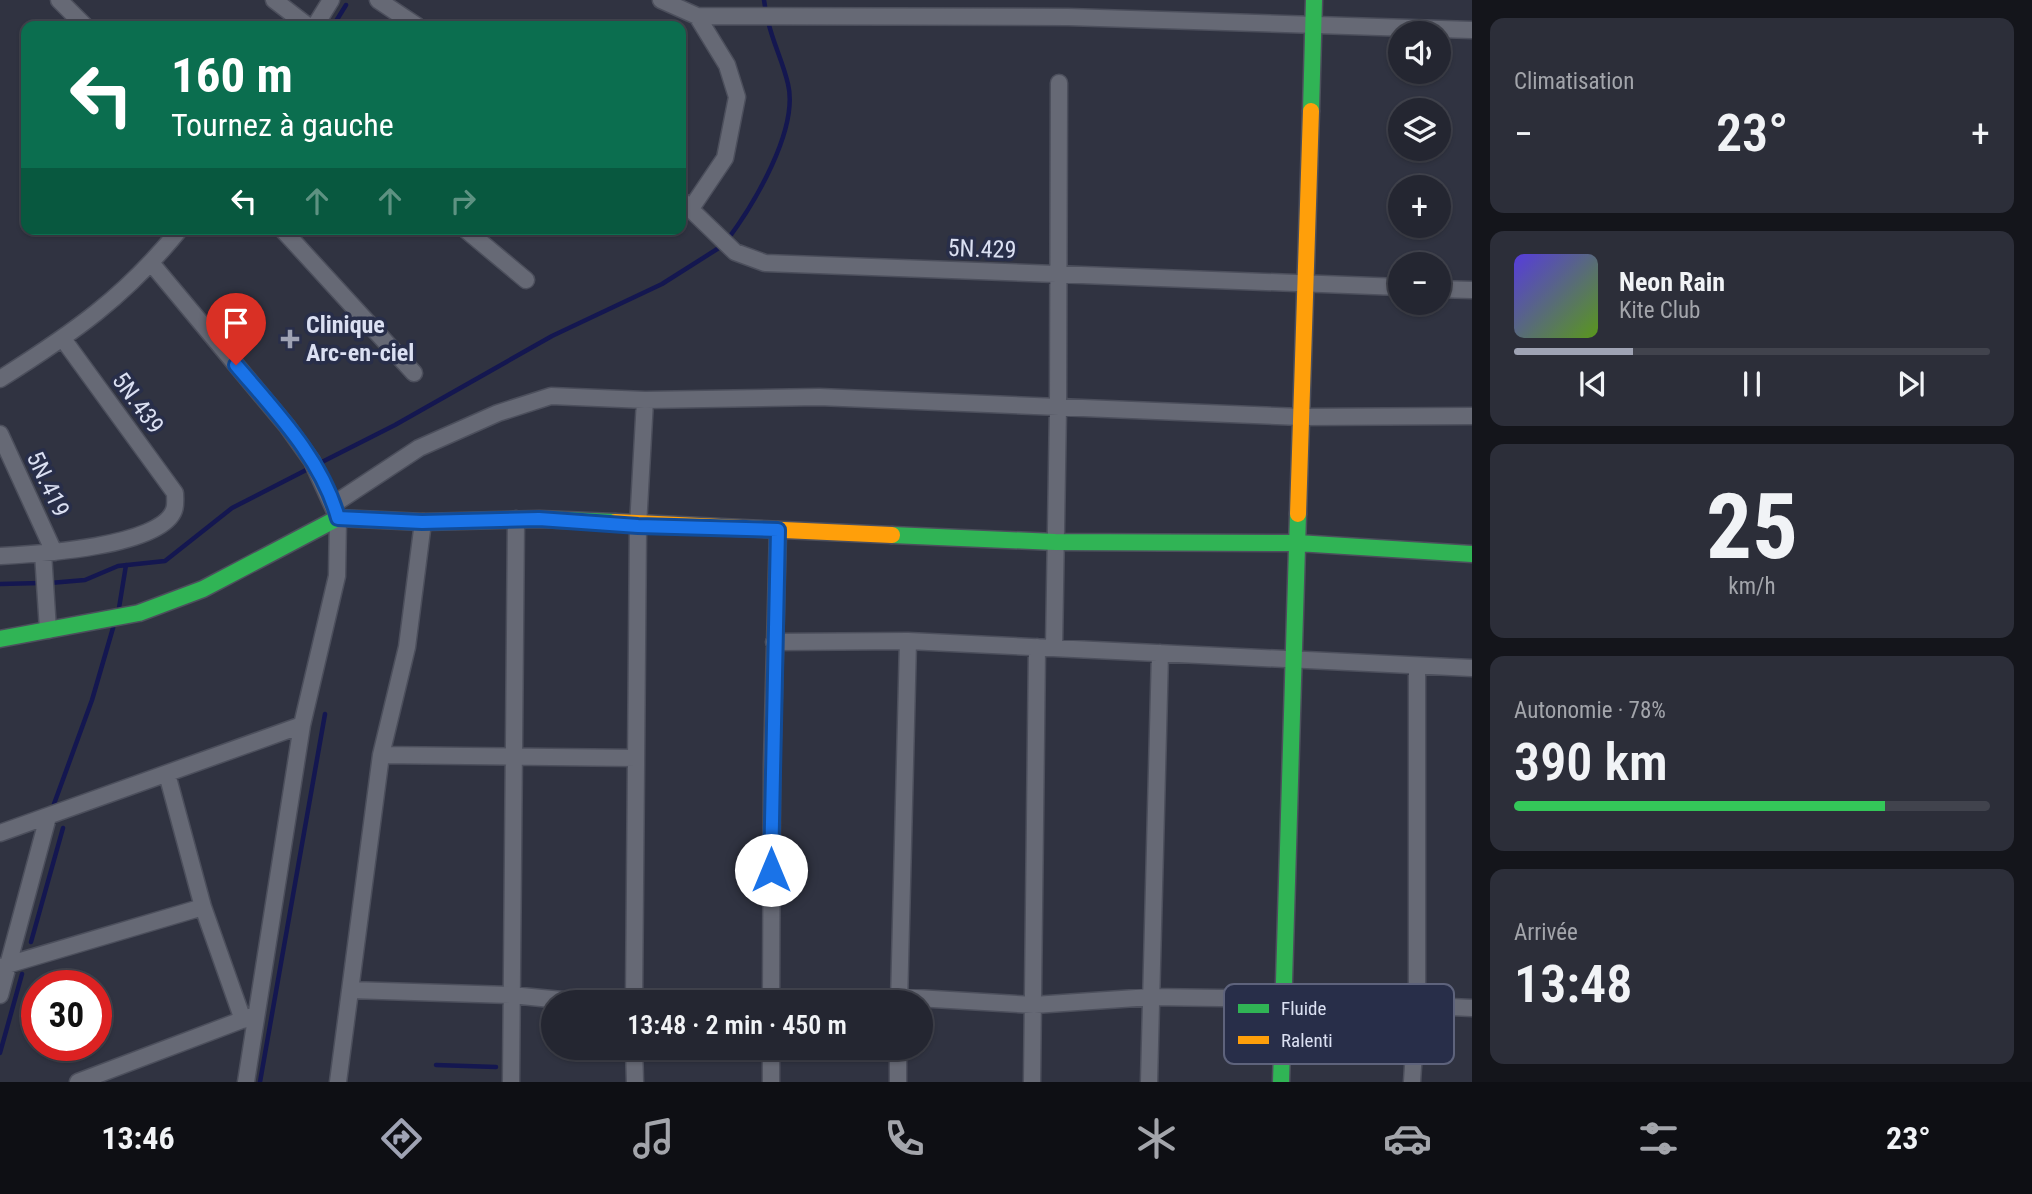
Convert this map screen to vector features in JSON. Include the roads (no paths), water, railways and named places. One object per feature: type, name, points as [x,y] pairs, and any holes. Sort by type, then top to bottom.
[{"type":"street","points":[[59,0],[80,21]]},
{"type":"street","points":[[274,0],[301,21]]},
{"type":"street","points":[[318,21],[331,0]]},
{"type":"street","points":[[377,0],[409,21]]},
{"type":"street","points":[[661,0],[697,16],[1068,17],[1313,27],[1472,30]]},
{"type":"street","points":[[1068,0],[1068,17]]},
{"type":"street","points":[[1284,984],[1314,0]]},
{"type":"street","points":[[686,203],[725,158],[737,97],[727,65],[697,16]]},
{"type":"street","points":[[1032,1082],[1046,647],[1055,542],[1059,83]]},
{"type":"street","name":"5N.429","points":[[686,203],[717,237],[735,252],[765,263],[1388,287]]},
{"type":"street","points":[[0,379],[98,315],[152,264],[175,235]]},
{"type":"street","points":[[288,235],[414,373]]},
{"type":"street","points":[[472,235],[526,280]]},
{"type":"street","points":[[152,264],[287,426],[312,461],[336,511],[337,576],[302,725],[249,1018],[246,1082]]},
{"type":"street","points":[[1451,289],[1472,290]]},
{"type":"street","name":"5N.439","points":[[48,553],[94,548],[162,525],[174,510],[175,493],[63,339]]},
{"type":"street","points":[[0,639],[139,613],[203,589],[336,511],[419,449],[498,413],[551,396],[645,400],[819,397],[1301,417],[1472,416]]},
{"type":"street","points":[[634,990],[638,526],[645,400]]},
{"type":"street","name":"5N.419","points":[[0,434],[48,553]]},
{"type":"street","points":[[336,511],[422,522],[516,519],[1055,542],[1297,543],[1472,554]]},
{"type":"street","points":[[510,1082],[516,519]]},
{"type":"street","points":[[338,1082],[381,755],[405,660],[422,522]]},
{"type":"street","points":[[773,990],[774,642],[778,530]]},
{"type":"street","points":[[0,556],[48,553],[44,583],[48,630]]},
{"type":"street","points":[[774,642],[908,640],[1472,668]]},
{"type":"street","points":[[899,990],[908,640]]},
{"type":"street","points":[[1149,1082],[1160,653]]},
{"type":"street","points":[[1416,984],[1418,666]]},
{"type":"street","points":[[0,833],[302,725]]},
{"type":"street","points":[[381,755],[636,758]]},
{"type":"street","points":[[167,774],[203,907],[249,1018]]},
{"type":"street","points":[[0,995],[4,966],[48,817]]},
{"type":"street","points":[[4,966],[203,907]]},
{"type":"street","points":[[350,990],[541,998]]},
{"type":"street","points":[[933,1001],[1034,1005],[1151,997],[1224,998]]},
{"type":"street","points":[[1454,1006],[1472,1007]]},
{"type":"street","points":[[78,1082],[249,1018]]},
{"type":"street","points":[[634,1060],[635,1082]]},
{"type":"street","points":[[771,1060],[771,1082]]},
{"type":"street","points":[[898,1060],[898,1082]]},
{"type":"street","points":[[1280,1082],[1281,1064]]},
{"type":"street","points":[[1412,1082],[1413,1064]]},
{"type":"waterway","points":[[764,0],[766,13]]},
{"type":"waterway","points":[[336,21],[346,5]]},
{"type":"waterway","points":[[728,239],[772,165],[787,122],[790,102],[788,84],[768,21]]},
{"type":"waterway","points":[[318,464],[395,425],[552,336],[662,284],[722,246]]},
{"type":"waterway","points":[[50,583],[85,580],[118,566],[165,561],[232,508],[310,468]]},
{"type":"waterway","points":[[119,608],[126,565]]},
{"type":"waterway","points":[[0,584],[41,583]]},
{"type":"waterway","points":[[54,804],[92,700],[113,628]]},
{"type":"waterway","points":[[260,1082],[325,714]]},
{"type":"waterway","points":[[31,942],[63,828]]},
{"type":"waterway","points":[[0,1053],[21,978]]},
{"type":"waterway","points":[[436,1065],[496,1067]]},
{"type":"place","name":"Clinique Arc-en-ciel","points":[[290,339]]}]
